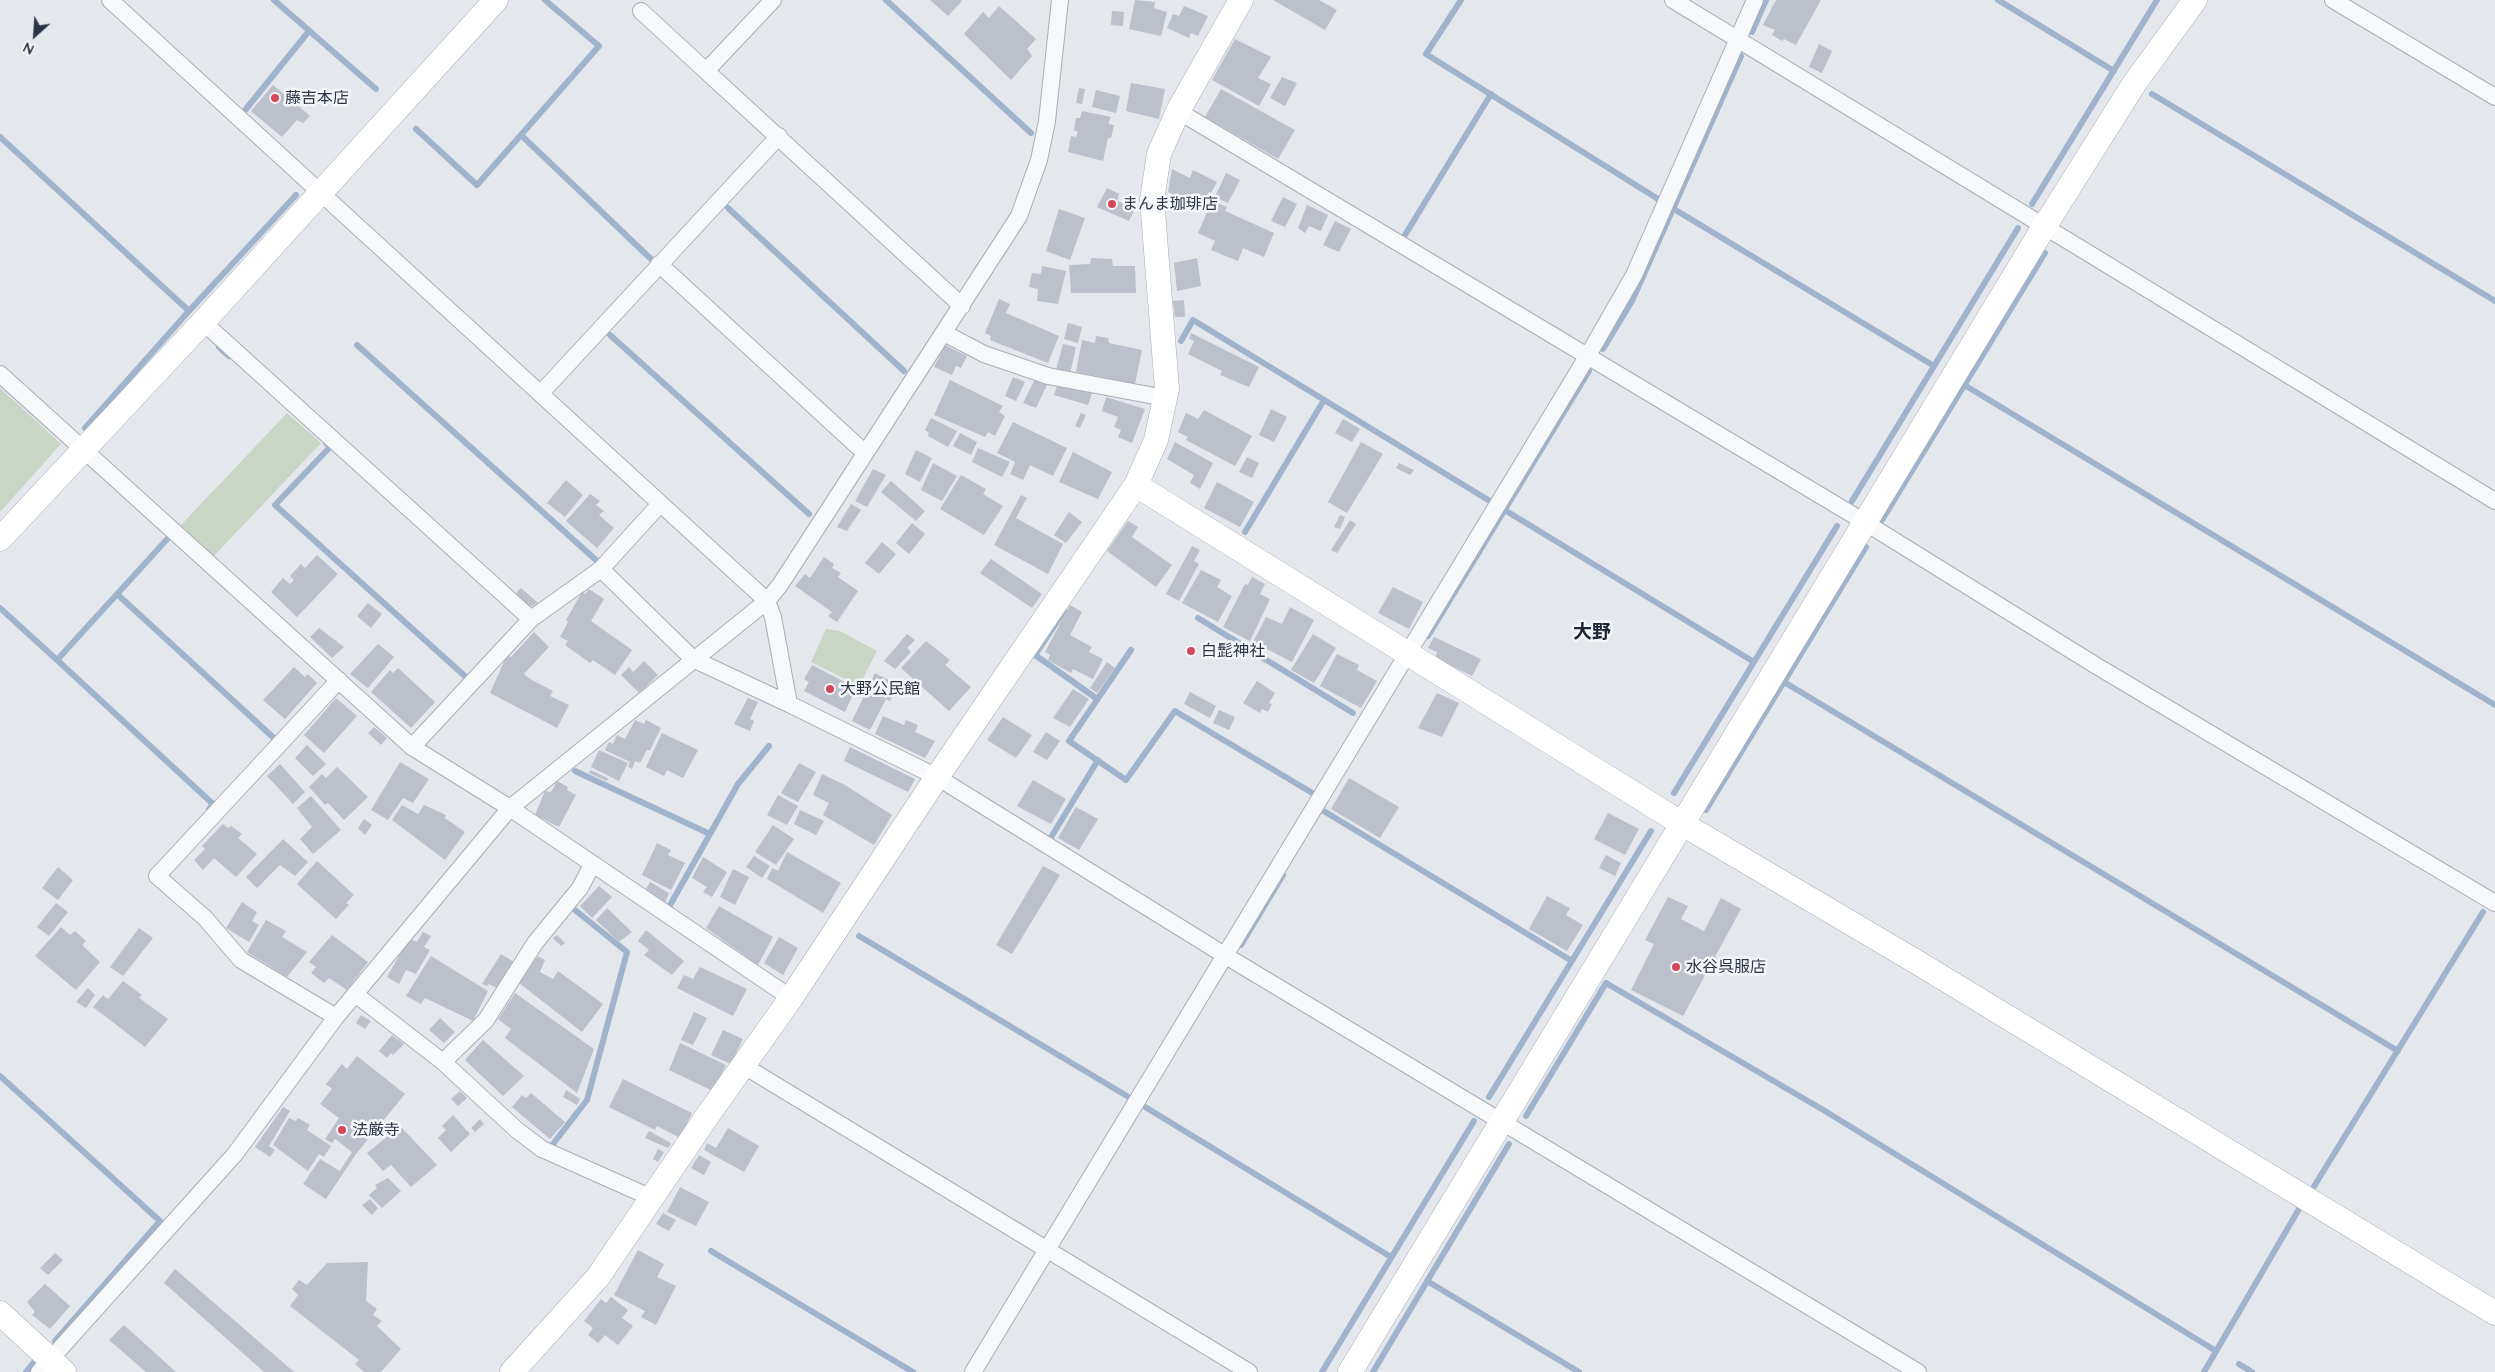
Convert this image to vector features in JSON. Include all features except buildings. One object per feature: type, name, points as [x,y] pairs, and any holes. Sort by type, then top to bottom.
[{"type":"street","points":[[110,0],[767,601],[774,618],[789,704]]},
{"type":"street","points":[[0,539],[202,322],[496,0]]},
{"type":"street","points":[[0,1313],[51,1368],[235,1154],[336,1017],[510,808],[767,601],[780,585],[1019,216],[1030,190],[1039,160],[1047,121],[1060,0]]},
{"type":"street","points":[[512,1372],[598,1277],[791,998],[937,777],[1136,485],[1156,440],[1167,389],[1152,200],[1159,154],[1178,111],[1240,0]]},
{"type":"street","points":[[1673,0],[2495,501]]},
{"type":"street","points":[[973,1372],[1587,357],[1634,275],[1696,139],[1755,0]]},
{"type":"street","points":[[1350,1372],[1681,823],[2044,227],[2134,84],[2196,0]]},
{"type":"street","points":[[2333,0],[2495,97]]},
{"type":"street","points":[[706,71],[768,2]]},
{"type":"street","points":[[640,11],[779,136],[962,306]]},
{"type":"street","points":[[1178,111],[2495,903]]},
{"type":"street","points":[[540,393],[779,136]]},
{"type":"street","points":[[659,264],[865,453]]},
{"type":"street","points":[[202,322],[531,619]]},
{"type":"street","points":[[944,333],[984,354],[1048,376],[1165,398]]},
{"type":"street","points":[[0,374],[412,747],[510,808],[791,998]]},
{"type":"street","points":[[1136,485],[1681,823],[1915,961],[2495,1313]]},
{"type":"street","points":[[412,747],[531,619],[601,568],[660,504]]},
{"type":"street","points":[[601,568],[693,659],[937,777],[1226,956],[1502,1120],[1918,1372]]},
{"type":"street","points":[[336,1017],[241,960],[205,918],[157,876],[339,680]]},
{"type":"street","points":[[444,1062],[486,1020],[535,943],[580,888],[592,865]]},
{"type":"street","points":[[355,994],[444,1062],[518,1131],[542,1149],[652,1198]]},
{"type":"street","points":[[744,1066],[1249,1372]]},
{"type":"green space","points":[[0,388],[61,444],[0,512]]},
{"type":"green space","points":[[287,413],[321,443],[214,556],[180,526]]},
{"type":"green space","points":[[826,629],[840,631],[877,651],[859,686],[811,662]]},
{"type":"waterway","points":[[274,0],[376,89]]},
{"type":"waterway","points":[[416,129],[477,185],[599,46],[545,0]]},
{"type":"waterway","points":[[886,0],[1031,133]]},
{"type":"waterway","points":[[1461,0],[1426,54],[1674,209],[1934,366]]},
{"type":"waterway","points":[[1752,32],[1766,0]]},
{"type":"waterway","points":[[1998,0],[2114,71]]},
{"type":"waterway","points":[[2032,204],[2157,0]]},
{"type":"waterway","points":[[246,109],[309,31]]},
{"type":"waterway","points":[[1603,349],[1632,301],[1741,56]]},
{"type":"waterway","points":[[1405,235],[1491,94]]},
{"type":"waterway","points":[[2152,94],[2495,301]]},
{"type":"waterway","points":[[521,135],[651,259]]},
{"type":"waterway","points":[[0,137],[189,311],[85,428]]},
{"type":"waterway","points":[[189,311],[296,195]]},
{"type":"waterway","points":[[728,208],[904,371]]},
{"type":"waterway","points":[[1852,501],[2018,228]]},
{"type":"waterway","points":[[1882,520],[2045,253]]},
{"type":"waterway","points":[[1181,341],[1193,320],[1754,662]]},
{"type":"waterway","points":[[610,335],[809,514]]},
{"type":"waterway","points":[[357,345],[596,560]]},
{"type":"waterway","points":[[219,347],[229,356]]},
{"type":"waterway","points":[[1428,636],[1589,371]]},
{"type":"waterway","points":[[1966,386],[2495,705]]},
{"type":"waterway","points":[[1245,532],[1324,400]]},
{"type":"waterway","points":[[326,443],[330,447],[275,505],[467,678]]},
{"type":"waterway","points":[[1674,793],[1837,526]]},
{"type":"waterway","points":[[170,536],[57,660],[213,804],[209,809]]},
{"type":"waterway","points":[[1706,810],[1866,547]]},
{"type":"waterway","points":[[117,594],[275,739]]},
{"type":"waterway","points":[[0,608],[57,660]]},
{"type":"waterway","points":[[1064,611],[1035,655],[1096,698]]},
{"type":"waterway","points":[[1198,618],[1353,713]]},
{"type":"waterway","points":[[1131,650],[1069,741],[1126,780],[1175,711],[1319,797]]},
{"type":"waterway","points":[[1784,682],[2398,1051]]},
{"type":"waterway","points":[[710,834],[738,784],[769,746]]},
{"type":"waterway","points":[[1050,839],[1098,760]]},
{"type":"waterway","points":[[575,771],[710,834],[669,907]]},
{"type":"waterway","points":[[1322,810],[1572,961]]},
{"type":"waterway","points":[[1489,1097],[1651,831]]},
{"type":"waterway","points":[[1241,945],[1283,875]]},
{"type":"waterway","points":[[553,1144],[587,1100],[627,952],[575,910]]},
{"type":"waterway","points":[[2313,1188],[2483,912]]},
{"type":"waterway","points":[[859,936],[1391,1257]]},
{"type":"waterway","points":[[1526,1116],[1606,983],[1825,1111],[2216,1351]]},
{"type":"waterway","points":[[0,1076],[160,1221],[55,1341]]},
{"type":"waterway","points":[[1322,1372],[1474,1121]]},
{"type":"waterway","points":[[1373,1372],[1509,1144]]},
{"type":"waterway","points":[[2204,1372],[2299,1209]]},
{"type":"waterway","points":[[711,1251],[913,1372]]},
{"type":"waterway","points":[[1427,1281],[1579,1372]]},
{"type":"waterway","points":[[26,1372],[34,1362]]},
{"type":"waterway","points":[[2239,1364],[2252,1372]]},
{"type":"place","name":"藤吉本店","points":[[275,98]]},
{"type":"place","name":"まんま珈琲店","points":[[1112,204]]},
{"type":"place","name":"白髭神社","points":[[1191,651]]},
{"type":"place","name":"大野公民館","points":[[830,689]]},
{"type":"place","name":"水谷呉服店","points":[[1676,967]]},
{"type":"place","name":"法厳寺","points":[[342,1130]]},
{"type":"district","name":"大野","points":[[1592,632]]}]
